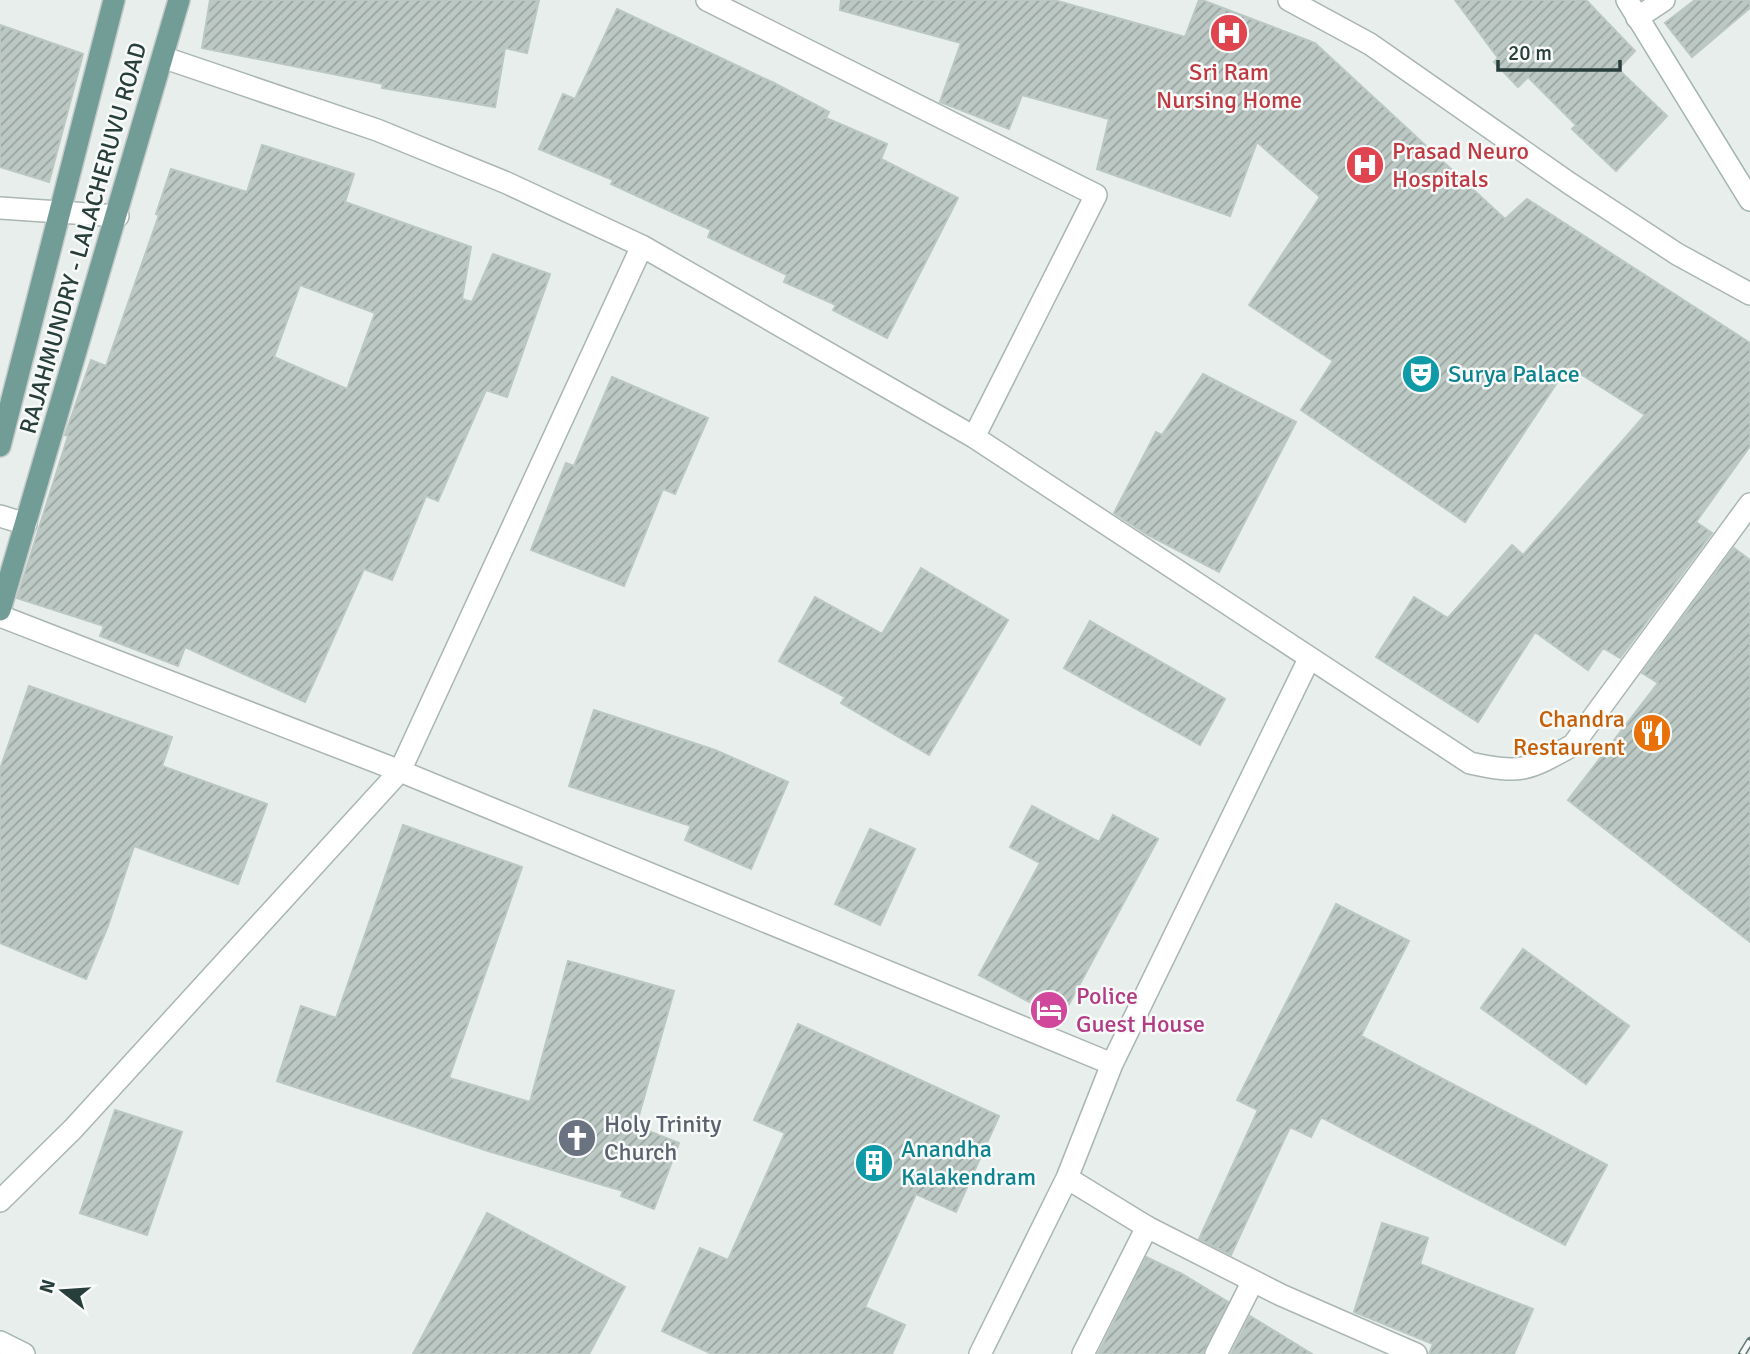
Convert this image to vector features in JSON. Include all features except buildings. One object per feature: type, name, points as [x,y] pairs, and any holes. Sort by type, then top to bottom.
[{"type":"main road","points":[[0,446],[114,0]]},
{"type":"main road","name":"RAJAHMUNDRY - LALACHERUVU ROAD","points":[[0,610],[180,0]]},
{"type":"street","points":[[707,0],[1096,195],[974,437]]},
{"type":"street","points":[[1289,0],[1370,44],[1580,190],[1677,254],[1750,295]]},
{"type":"street","points":[[1664,0],[1632,9],[1750,200]]},
{"type":"street","points":[[165,58],[377,130],[507,183],[642,246],[974,437],[1470,763],[1508,771],[1538,765],[1573,745],[1750,504]]},
{"type":"street","points":[[0,208],[118,216]]},
{"type":"street","points":[[0,1201],[73,1129],[400,771],[642,246]]},
{"type":"street","points":[[0,516],[26,524]]},
{"type":"street","points":[[0,616],[400,771],[1112,1064]]},
{"type":"street","points":[[980,1354],[1067,1178],[1112,1064],[1309,659]]},
{"type":"street","points":[[1067,1178],[1147,1227],[1253,1281],[1416,1354]]},
{"type":"street","points":[[1083,1354],[1147,1227]]},
{"type":"street","points":[[1216,1354],[1253,1281]]},
{"type":"street","points":[[0,1342],[24,1354]]},
{"type":"railway","points":[[1742,1354],[1750,1341]]},
{"type":"place","name":"Sri Ram Nursing Home","points":[[1229,33]]},
{"type":"place","name":"Prasad Neuro Hospitals","points":[[1365,165]]},
{"type":"place","name":"Surya Palace","points":[[1421,374]]},
{"type":"place","name":"Chandra Restaurent","points":[[1652,733]]},
{"type":"place","name":"Police Guest House","points":[[1049,1010]]},
{"type":"place","name":"Holy Trinity Church","points":[[577,1138]]},
{"type":"place","name":"Anandha Kalakendram","points":[[874,1163]]}]
